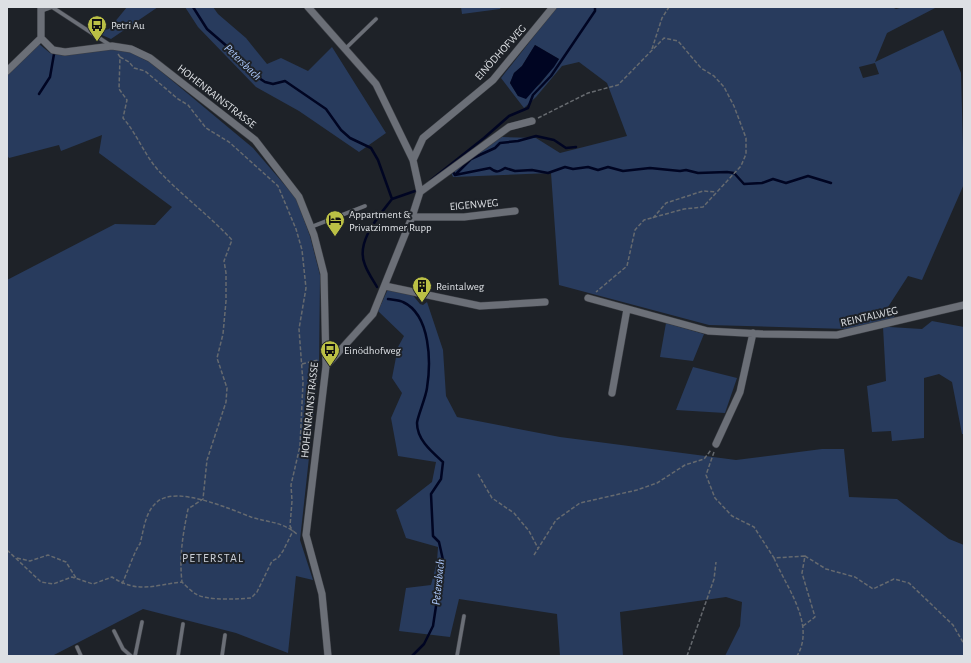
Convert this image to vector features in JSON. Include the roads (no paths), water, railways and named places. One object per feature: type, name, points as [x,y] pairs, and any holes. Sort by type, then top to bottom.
[{"type":"street","points":[[308,7],[376,84],[413,160],[420,192],[386,286],[372,314],[326,362]]},
{"type":"street","name":"EINÖDHOFWEG","points":[[413,160],[423,138],[493,80],[553,7]]},
{"type":"street","name":"HOHENRAINSTRASSE","points":[[42,8],[41,38],[52,50],[65,52],[112,46],[131,49],[150,58],[255,140],[299,197],[311,227],[324,274],[326,362],[306,535],[322,594],[328,656]]},
{"type":"street","points":[[7,70],[37,40],[41,38]]},
{"type":"street","points":[[420,192],[509,127],[532,121]]},
{"type":"street","name":"EIGENWEG","points":[[412,217],[464,217],[515,211]]},
{"type":"street","points":[[386,286],[480,306],[545,302]]},
{"type":"street","name":"REINTALWEG","points":[[588,298],[708,331],[837,335],[964,306]]},
{"type":"street","points":[[612,393],[627,309]]},
{"type":"street","points":[[716,444],[740,392],[753,333]]},
{"type":"lane","name":"HOHENRAINSTRASSE","points":[[42,8],[52,7],[112,46]]},
{"type":"lane","points":[[345,49],[376,19]]},
{"type":"lane","points":[[311,227],[365,206]]},
{"type":"lane","points":[[457,656],[464,616]]},
{"type":"lane","points":[[135,656],[142,622]]},
{"type":"lane","points":[[178,656],[183,624]]},
{"type":"lane","points":[[114,631],[123,649],[131,656]]},
{"type":"lane","points":[[222,656],[225,635]]},
{"type":"lane","points":[[77,647],[81,656]]},
{"type":"waterway","name":"Petersbach","points":[[193,7],[207,29],[244,61],[253,74],[265,82],[273,84],[285,81],[326,109],[341,130],[350,138],[371,148],[378,160],[392,199],[375,221],[363,247],[365,265],[377,287]]},
{"type":"waterway","points":[[431,180],[509,116],[528,108],[533,95],[551,76],[595,11],[595,7]]},
{"type":"waterway","points":[[39,94],[50,77],[54,54]]},
{"type":"waterway","points":[[455,175],[471,159],[495,148],[500,143],[518,141],[536,136],[554,140],[566,148],[576,147]]},
{"type":"waterway","points":[[453,172],[455,175],[490,168],[494,171],[499,171],[505,168],[515,171],[532,170],[548,173],[565,167],[573,169],[588,167],[598,170],[608,167],[623,171],[650,168],[680,171],[686,170],[698,173],[734,173],[744,184],[762,183],[773,179],[786,183],[808,176],[831,183]]},
{"type":"waterway","points":[[392,199],[415,191]]},
{"type":"waterway","name":"Petersbach","points":[[388,299],[401,301],[412,308],[419,317],[424,328],[429,353],[429,366],[426,392],[417,423],[422,440],[443,462],[441,479],[431,494],[433,536],[439,542],[443,560],[433,626],[424,644],[412,656]]},
{"type":"place","name":"Petri Au","points":[[97,42]]},
{"type":"place","name":"Appartment & Privatzimmer Rupp","points":[[335,237]]},
{"type":"place","name":"Reintalweg","points":[[422,303]]},
{"type":"place","name":"Einödhofweg","points":[[330,367]]},
{"type":"district","name":"PETERSTAL","points":[[213,558]]}]
